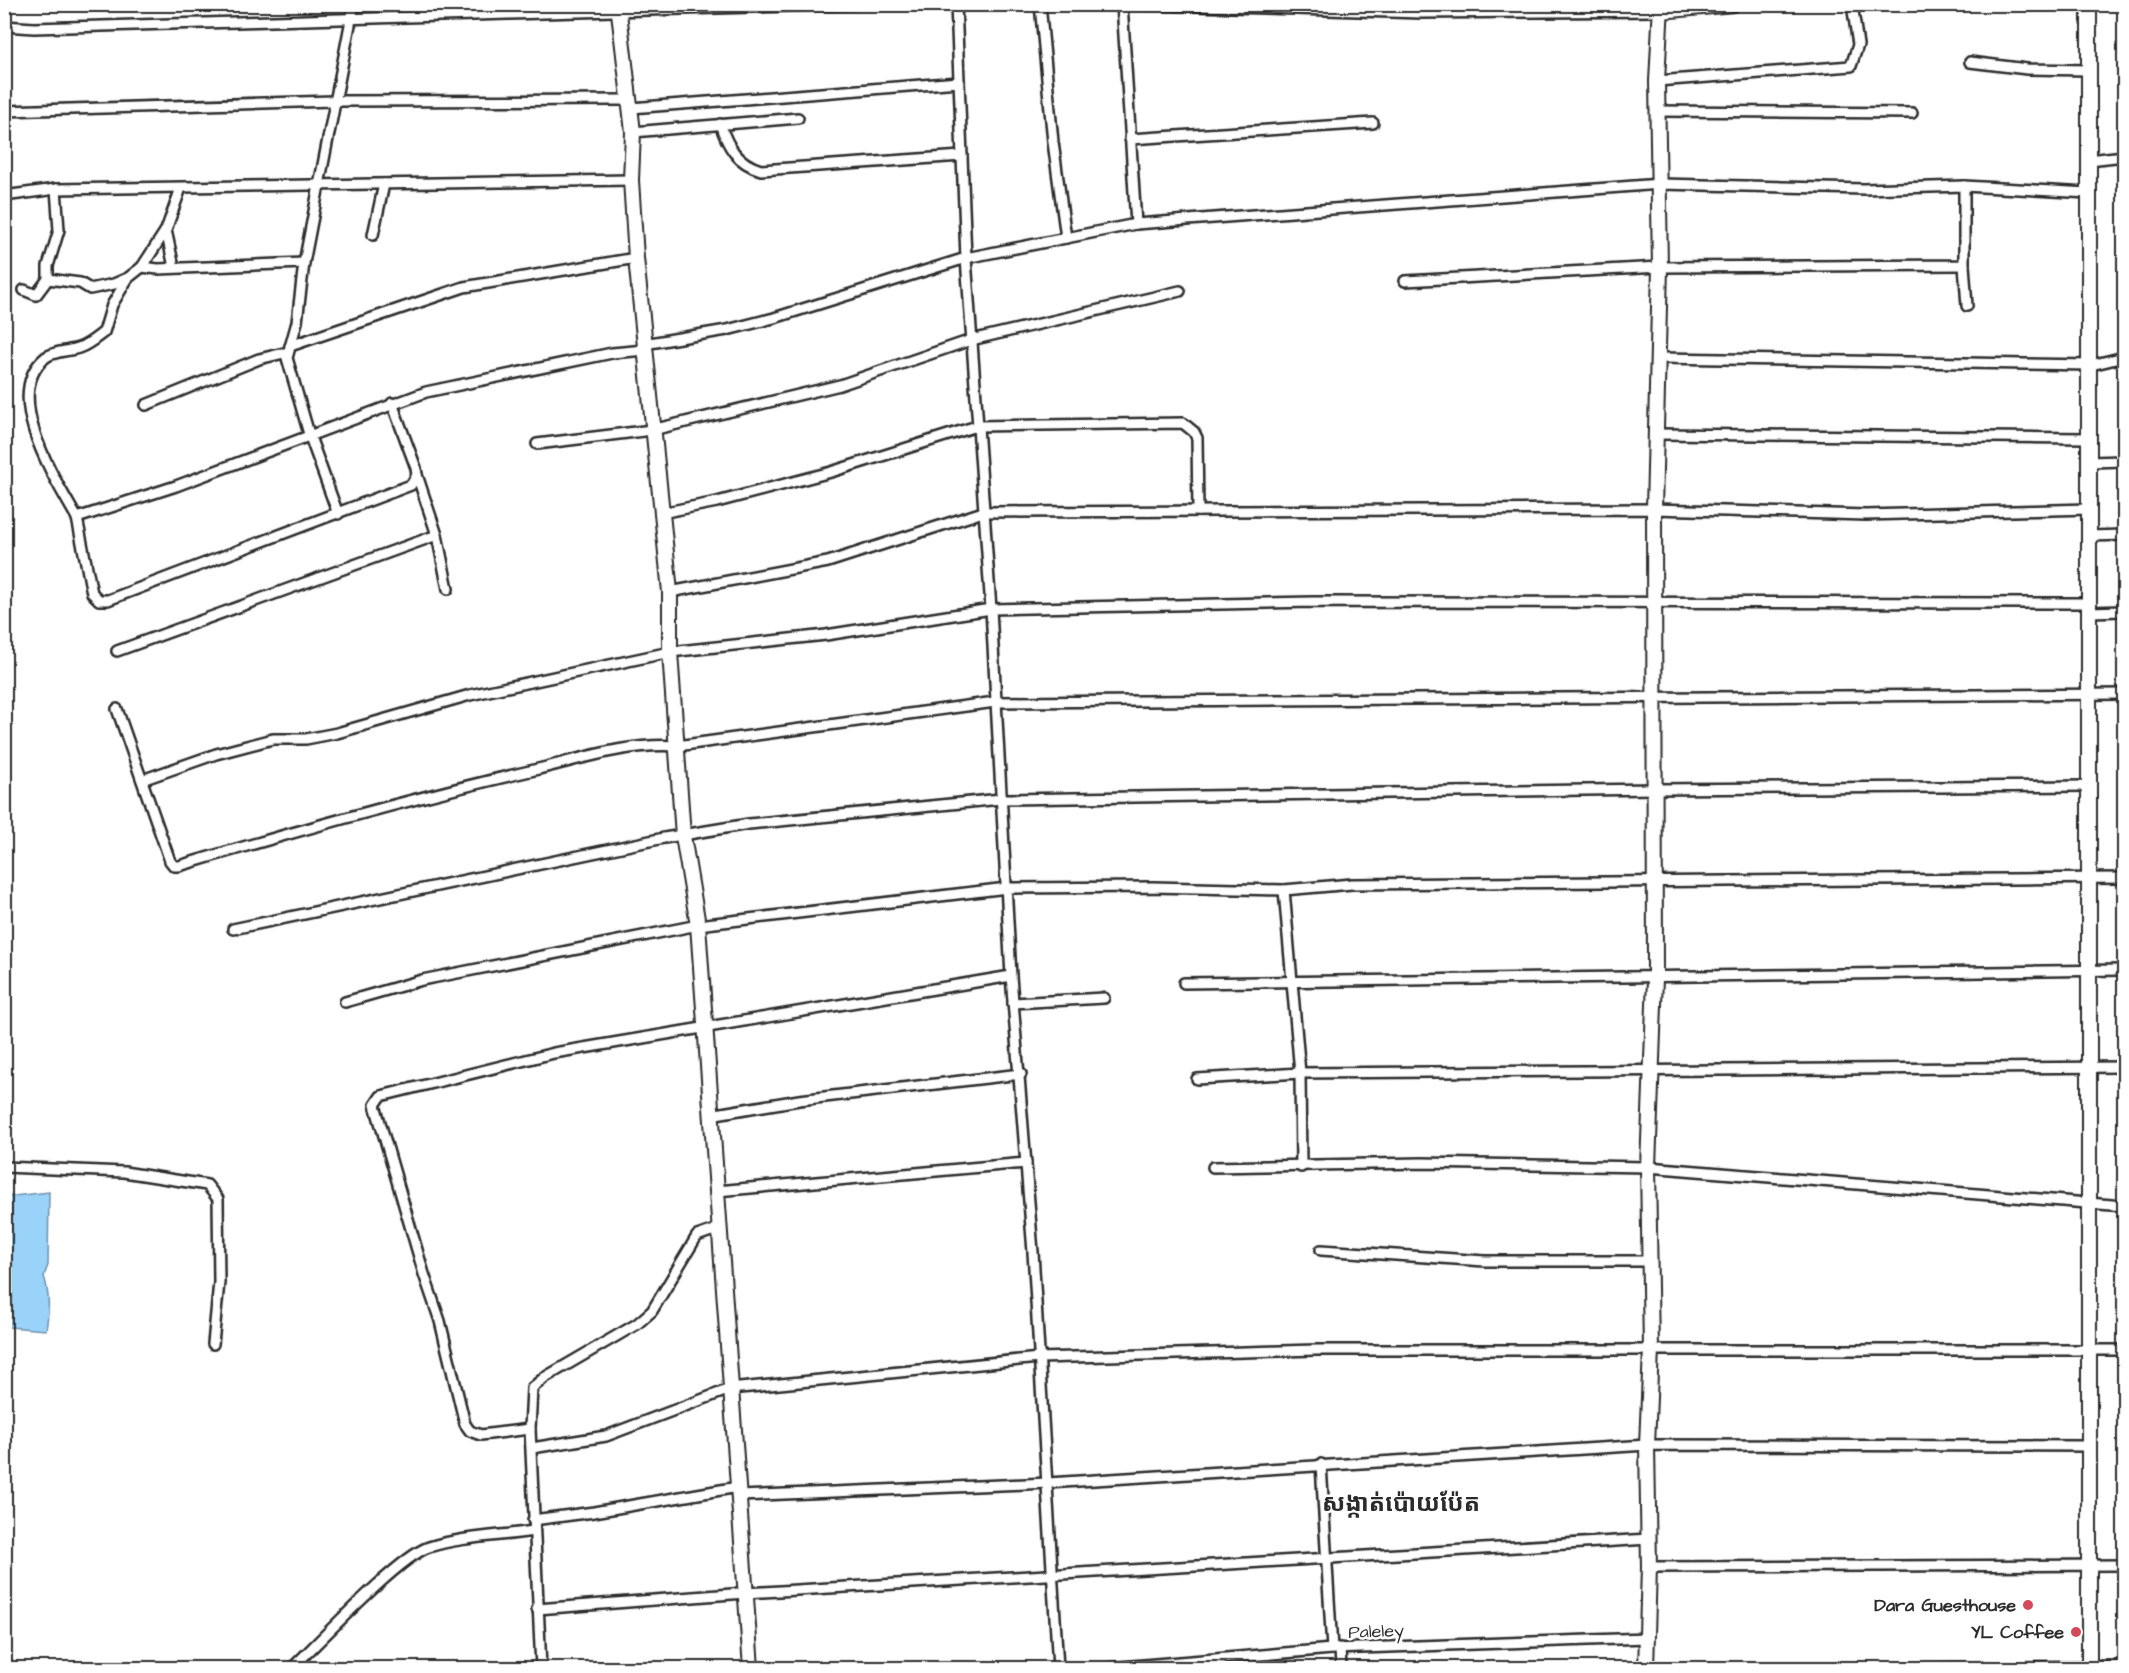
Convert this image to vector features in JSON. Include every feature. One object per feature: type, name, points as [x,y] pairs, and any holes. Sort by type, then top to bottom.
[{"type":"street","points":[[339,514],[309,434],[290,368],[289,349],[297,322],[303,262],[354,4]]},
{"type":"street","points":[[4,26],[34,28],[486,16],[618,7],[854,4]]},
{"type":"street","points":[[956,4],[971,340],[991,609],[1011,976],[1021,1074],[1058,1668]]},
{"type":"street","points":[[1040,4],[1053,142],[1066,238]]},
{"type":"street","points":[[1133,4],[1289,7],[1421,14],[1733,4]]},
{"type":"street","points":[[1657,81],[1851,66],[1858,45],[1852,4]]},
{"type":"street","points":[[2089,1667],[2090,4]]},
{"type":"street","points":[[1119,5],[1136,224]]},
{"type":"street","points":[[618,7],[631,104],[633,132],[631,180],[636,258],[670,592],[670,652],[683,836],[698,925],[751,1668]]},
{"type":"street","points":[[1646,1668],[1649,1567],[1647,1445],[1651,1349],[1648,1167],[1655,978],[1654,509],[1660,267],[1657,81],[1661,8]]},
{"type":"street","points":[[1970,62],[2027,69],[2090,70]]},
{"type":"street","points":[[4,111],[333,101],[631,104],[959,82]]},
{"type":"street","points":[[1659,111],[1912,113]]},
{"type":"street","points":[[633,132],[798,118]]},
{"type":"street","points":[[1130,139],[1373,123]]},
{"type":"street","points":[[720,124],[730,150],[746,166],[760,170],[962,156]]},
{"type":"street","points":[[2090,160],[2124,156]]},
{"type":"street","points":[[4,195],[56,189],[631,180]]},
{"type":"street","points":[[373,235],[384,184]]},
{"type":"street","points":[[77,518],[176,486],[392,403],[455,385],[727,330],[774,318],[966,258],[1136,224],[1660,184],[1864,189],[1964,186],[2090,193]]},
{"type":"street","points":[[1964,186],[1964,265],[1967,306]]},
{"type":"street","points":[[48,279],[80,283],[90,289],[114,284],[128,278],[142,267],[166,230],[181,188]]},
{"type":"street","points":[[24,290],[36,295],[48,279],[48,266],[59,230],[56,189]]},
{"type":"street","points":[[166,230],[174,267]]},
{"type":"street","points":[[146,405],[259,359],[464,287],[636,258]]},
{"type":"street","points":[[142,267],[158,269],[303,262]]},
{"type":"street","points":[[1405,281],[1660,267],[1964,265]]},
{"type":"street","points":[[128,278],[112,305],[104,332],[82,347],[58,351],[46,357],[31,375],[25,392],[24,405],[30,431],[77,518],[92,593],[99,600],[108,600],[406,488],[415,482],[417,475]]},
{"type":"street","points":[[537,444],[652,430],[840,385],[971,340],[1180,291]]},
{"type":"street","points":[[1658,358],[2091,365],[2124,357]]},
{"type":"street","points":[[392,403],[437,535],[448,589]]},
{"type":"street","points":[[661,513],[717,502],[831,472],[977,426],[1183,423],[1194,432],[1197,438],[1198,511]]},
{"type":"street","points":[[1655,434],[2089,438]]},
{"type":"street","points":[[2089,462],[2124,461]]},
{"type":"street","points":[[670,592],[828,562],[983,512],[1654,509],[1866,515],[2089,509]]},
{"type":"street","points":[[117,651],[437,535]]},
{"type":"street","points":[[2089,536],[2124,535]]},
{"type":"street","points":[[142,780],[216,754],[273,739],[306,739],[337,733],[470,695],[670,652],[826,635],[991,609],[1313,602],[1654,602],[2089,608],[2124,611]]},
{"type":"street","points":[[117,709],[170,861],[174,866],[180,866],[306,828],[484,781],[623,749],[654,744],[677,747],[995,702],[2124,694]]},
{"type":"street","points":[[233,929],[683,836],[749,825],[1001,799],[1654,789],[2089,786]]},
{"type":"street","points":[[345,1002],[422,980],[698,925],[1007,888],[1153,887],[1284,890],[1352,884],[2124,878]]},
{"type":"street","points":[[1284,890],[1294,982],[1300,1073],[1301,1167]]},
{"type":"street","points":[[1184,983],[1655,978],[2124,969]]},
{"type":"street","points":[[530,1429],[481,1435],[470,1431],[465,1424],[440,1321],[420,1263],[375,1106],[381,1096],[554,1053],[1011,976]]},
{"type":"street","points":[[1013,1003],[1104,998]]},
{"type":"street","points":[[1197,1079],[1300,1073],[2124,1067]]},
{"type":"street","points":[[710,1115],[799,1100],[1021,1074]]},
{"type":"street","points":[[717,1191],[1026,1163]]},
{"type":"street","points":[[1214,1167],[1422,1163],[1648,1167],[2089,1205],[2124,1206]]},
{"type":"street","points":[[4,1167],[124,1172],[207,1185],[218,1199],[219,1282],[213,1344]]},
{"type":"street","points":[[541,1668],[530,1429],[532,1388],[544,1378],[637,1324],[652,1311],[697,1236],[720,1228]]},
{"type":"street","points":[[1321,1250],[1485,1261],[1650,1261]]},
{"type":"street","points":[[532,1448],[606,1436],[730,1389],[1039,1358],[1304,1350],[2124,1350]]},
{"type":"street","points":[[533,1520],[738,1491],[1048,1483],[1647,1445],[2089,1446]]},
{"type":"street","points":[[1322,1464],[1336,1649],[1341,1668]]},
{"type":"street","points":[[292,1668],[421,1550],[439,1545],[534,1531]]},
{"type":"street","points":[[537,1609],[746,1593],[1649,1539]]},
{"type":"street","points":[[1649,1567],[2124,1565]]},
{"type":"street","name":"Paleley","points":[[1108,1668],[1336,1649],[1647,1638]]},
{"type":"street","points":[[1945,1668],[2124,1666]]},
{"type":"water","points":[[49,1192],[48,1265],[44,1276],[48,1303],[46,1330],[9,1327],[5,1329],[5,1197]]},
{"type":"place","name":"Dara Guesthouse","points":[[2028,1605]]},
{"type":"place","name":"YL Coffee","points":[[2076,1632]]},
{"type":"district","name":"សង្កាត់ប៉ោយប៉ែត","points":[[1401,1503]]}]
